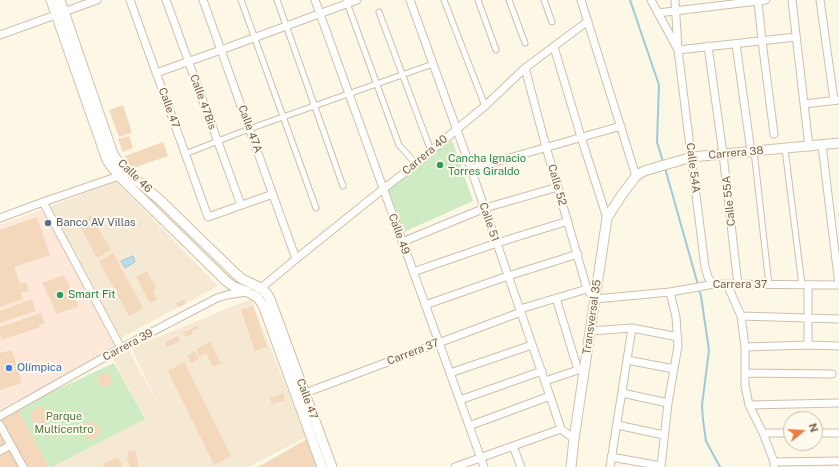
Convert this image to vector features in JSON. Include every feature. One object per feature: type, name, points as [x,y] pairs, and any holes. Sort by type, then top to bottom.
[{"type":"main road","name":"Calle 46","points":[[51,0],[60,14],[110,148],[117,160],[128,173],[160,200],[236,274],[242,279],[261,288]]},
{"type":"main road","name":"Calle 46","points":[[60,0],[60,14],[104,154],[111,166],[119,176],[226,281],[248,292]]},
{"type":"main road","name":"Carrera 38","points":[[636,176],[644,171],[692,157],[839,143]]},
{"type":"main road","name":"Transversal 35","points":[[571,467],[581,368],[590,331],[607,218],[620,196],[636,176]]},
{"type":"main road","name":"Calle 47","points":[[261,288],[270,298],[332,467]]},
{"type":"main road","name":"Calle 47","points":[[248,292],[258,298],[265,309],[322,467]]},
{"type":"street","points":[[0,35],[97,0]]},
{"type":"street","name":"Calle 47","points":[[130,0],[208,216],[241,205]]},
{"type":"street","name":"Calle 47Bis","points":[[166,0],[241,205]]},
{"type":"street","name":"Calle 47A","points":[[203,0],[296,259]]},
{"type":"street","points":[[241,0],[316,208]]},
{"type":"street","points":[[277,0],[343,186]]},
{"type":"street","name":"Calle 49","points":[[315,0],[484,467]]},
{"type":"street","points":[[156,74],[347,2],[357,0]]},
{"type":"street","name":"Calle 51","points":[[410,0],[497,242],[561,429]]},
{"type":"street","points":[[444,0],[485,106]]},
{"type":"street","points":[[478,0],[496,50]]},
{"type":"street","points":[[509,0],[525,43]]},
{"type":"street","points":[[544,0],[552,22]]},
{"type":"street","points":[[581,0],[636,176]]},
{"type":"street","points":[[651,0],[678,50],[796,37]]},
{"type":"street","name":"Calle 54A","points":[[675,0],[678,50],[705,267],[708,277],[713,284]]},
{"type":"street","points":[[658,13],[705,4],[762,0],[762,41],[774,134]]},
{"type":"street","points":[[792,0],[808,147]]},
{"type":"street","points":[[804,104],[837,100],[820,0]]},
{"type":"street","points":[[347,2],[399,145],[416,164]]},
{"type":"street","points":[[380,12],[431,151]]},
{"type":"street","name":"Carrera 40","points":[[261,288],[416,164],[485,106],[525,68],[588,21]]},
{"type":"street","points":[[736,44],[753,152],[769,285]]},
{"type":"street","name":"Calle 55A","points":[[708,46],[723,154],[738,285]]},
{"type":"street","points":[[554,47],[607,218]]},
{"type":"street","points":[[185,154],[249,128],[433,64]]},
{"type":"street","name":"Calle 52","points":[[525,68],[587,289],[595,299]]},
{"type":"street","points":[[471,169],[621,126]]},
{"type":"street","points":[[822,145],[839,285]]},
{"type":"street","points":[[785,149],[805,285],[808,317],[808,345]]},
{"type":"street","points":[[0,218],[119,176]]},
{"type":"street","points":[[402,242],[485,208],[558,187]]},
{"type":"street","points":[[241,205],[273,194]]},
{"type":"street","points":[[43,202],[121,348]]},
{"type":"street","points":[[413,272],[497,242],[568,221]]},
{"type":"street","points":[[425,305],[508,276],[578,254]]},
{"type":"street","name":"Carrera 37","points":[[595,299],[670,292],[713,284],[839,285]]},
{"type":"street","points":[[727,284],[741,316],[745,347],[745,385],[749,405],[763,432],[774,465],[839,461]]},
{"type":"street","name":"Carrera 39","points":[[0,416],[121,348],[217,298],[261,288]]},
{"type":"street","name":"Carrera 37","points":[[305,393],[439,343],[520,310],[587,289]]},
{"type":"street","points":[[611,457],[661,466],[668,403],[678,346],[676,317],[670,292]]},
{"type":"street","points":[[545,380],[581,368],[556,298]]},
{"type":"street","points":[[741,316],[839,319]]},
{"type":"street","points":[[590,331],[632,328],[678,337]]},
{"type":"street","points":[[610,467],[632,328]]},
{"type":"street","points":[[450,373],[532,345]]},
{"type":"street","points":[[745,347],[808,345],[839,346]]},
{"type":"street","points":[[627,360],[674,369]]},
{"type":"street","points":[[460,400],[542,371]]},
{"type":"street","points":[[745,372],[832,374]]},
{"type":"street","points":[[622,393],[668,403]]},
{"type":"street","points":[[469,426],[550,396]]},
{"type":"street","points":[[749,405],[839,403]]},
{"type":"street","points":[[0,425],[23,467]]},
{"type":"street","points":[[617,425],[664,435]]},
{"type":"street","points":[[455,467],[561,429],[574,439]]},
{"type":"street","points":[[763,432],[783,433]]},
{"type":"street","points":[[823,433],[839,433]]},
{"type":"street","points":[[0,451],[11,445]]},
{"type":"street","points":[[513,446],[521,467]]},
{"type":"shaded area","points":[[116,181],[218,286],[121,338],[46,208]]},
{"type":"shaded area","points":[[46,208],[120,346],[0,410],[0,225]]},
{"type":"shaded area","points":[[251,299],[306,437],[248,467],[52,467],[145,419],[111,355],[127,347],[159,406],[131,348]]},
{"type":"green space","name":"Cancha Ignacio Torres Giraldo","points":[[452,140],[473,201],[404,232],[388,190]]},
{"type":"green space","name":"Parque Multicentro","points":[[114,363],[145,419],[52,467],[49,467],[17,408]]},
{"type":"water","points":[[133,256],[135,262],[125,268],[121,261]]},
{"type":"building","points":[[123,105],[132,133],[119,137],[109,110]]},
{"type":"building","points":[[129,136],[133,148],[123,152],[118,139]]},
{"type":"building","points":[[163,142],[168,156],[130,169],[125,156]]},
{"type":"building","points":[[91,215],[111,250],[97,258],[78,222]]},
{"type":"building","points":[[37,217],[50,255],[14,267],[20,284],[26,282],[29,291],[21,293],[23,299],[0,307],[0,230]]},
{"type":"building","points":[[113,253],[143,308],[129,316],[99,261]]},
{"type":"building","points":[[147,271],[156,288],[153,290],[157,299],[150,303],[136,277]]},
{"type":"building","name":"Smart Fit","points":[[64,275],[79,306],[57,314],[42,283]]},
{"type":"building","points":[[32,299],[36,311],[0,323],[0,311]]},
{"type":"building","points":[[184,299],[186,304],[178,307],[176,303]]},
{"type":"building","points":[[253,306],[267,347],[255,351],[241,310]]},
{"type":"building","points":[[41,313],[45,323],[39,325],[40,327],[2,340],[0,327]]},
{"type":"building","points":[[198,326],[199,328],[192,331],[193,334],[185,337],[183,332]]},
{"type":"building","points":[[178,336],[180,341],[167,347],[165,342]]},
{"type":"building","points":[[210,342],[221,363],[213,367],[206,353],[200,357],[196,349]]},
{"type":"building","name":"Olímpica","points":[[12,350],[22,383],[0,390],[0,353]]},
{"type":"building","points":[[194,351],[199,358],[191,363],[187,356]]},
{"type":"building","points":[[184,362],[231,456],[214,465],[168,371]]},
{"type":"building","points":[[105,373],[110,375],[112,380],[110,385],[105,387],[100,385],[98,380],[100,375]]},
{"type":"building","points":[[283,393],[285,400],[272,404],[270,398]]},
{"type":"building","points":[[36,407],[44,407],[49,412],[47,423],[44,425],[36,425],[31,420],[31,412]]},
{"type":"building","points":[[17,408],[49,467],[0,467],[0,419]]},
{"type":"building","points":[[91,422],[97,425],[100,431],[97,437],[91,440],[85,437],[82,431],[85,425]]},
{"type":"building","points":[[309,438],[320,467],[258,467]]},
{"type":"building","points":[[135,450],[139,467],[130,467],[127,452]]},
{"type":"building","points":[[118,457],[123,467],[104,467],[103,464]]},
{"type":"waterway","points":[[630,0],[659,85],[657,142],[663,162]]},
{"type":"waterway","points":[[665,168],[698,285]]},
{"type":"waterway","points":[[699,289],[709,350],[702,405],[703,420],[706,441],[720,467]]},
{"type":"place","name":"Cancha Ignacio Torres Giraldo","points":[[440,165]]},
{"type":"place","name":"Banco AV Villas","points":[[48,223]]},
{"type":"place","name":"Smart Fit","points":[[60,295]]},
{"type":"place","name":"Olímpica","points":[[9,368]]}]
